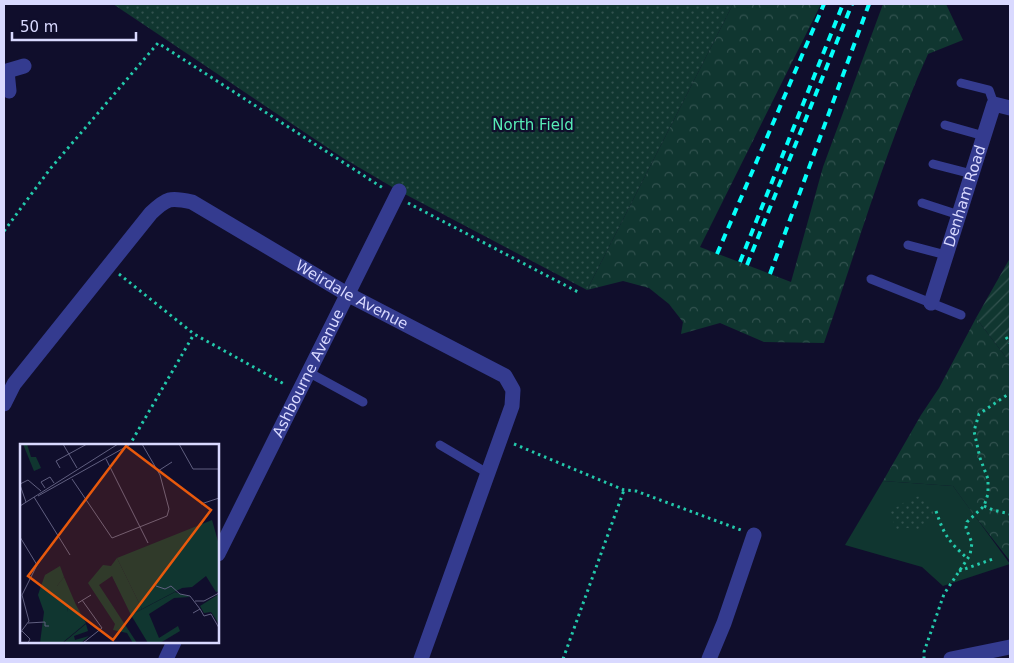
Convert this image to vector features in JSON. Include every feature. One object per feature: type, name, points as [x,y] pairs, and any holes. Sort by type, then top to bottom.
[{"type":"street","points":[[9,91],[5,70],[24,66]]},
{"type":"street","points":[[994,104],[1010,108]]},
{"type":"street","name":"Denham Road","points":[[931,303],[994,104]]},
{"type":"street","name":"Ashbourne Avenue","points":[[219,552],[297,392],[398,194]]},
{"type":"street","name":"Weirdale Avenue","points":[[4,404],[14,384],[151,214],[163,202],[177,198],[192,202],[347,294],[505,376],[513,390],[512,406],[502,439],[421,659]]},
{"type":"street","points":[[709,659],[724,623],[754,535]]},
{"type":"street","points":[[166,659],[174,643]]},
{"type":"street","points":[[951,659],[1010,647]]},
{"type":"lane","points":[[961,83],[989,90],[994,104]]},
{"type":"lane","points":[[945,125],[984,136]]},
{"type":"lane","points":[[933,164],[972,174]]},
{"type":"lane","points":[[922,203],[959,215]]},
{"type":"lane","points":[[908,245],[946,255]]},
{"type":"lane","points":[[871,279],[961,315]]},
{"type":"lane","points":[[308,372],[363,402]]},
{"type":"lane","points":[[440,445],[489,474]]},
{"type":"path","points":[[4,231],[50,169],[158,43],[398,194],[580,293]]},
{"type":"path","points":[[109,266],[194,334],[297,392]]},
{"type":"path","points":[[130,444],[194,334]]},
{"type":"path","points":[[1006,337],[1010,343]]},
{"type":"path","points":[[924,659],[924,652],[944,594],[967,558],[972,543],[966,528],[966,522],[984,506],[988,494],[988,480],[980,458],[974,431],[979,414],[1010,393]]},
{"type":"path","points":[[502,439],[624,490],[636,491],[754,535]]},
{"type":"path","points":[[563,659],[624,490]]},
{"type":"path","points":[[984,506],[1010,514]]},
{"type":"path","points":[[936,511],[943,531],[951,544],[967,558]]},
{"type":"path","points":[[958,571],[993,559]]},
{"type":"green space","name":"North Field","points":[[113,4],[733,4],[587,290],[399,191],[343,158]]},
{"type":"green space","points":[[733,4],[821,4],[700,247],[791,282],[823,167],[883,4],[946,4],[963,40],[928,54],[886,161],[824,343],[764,342],[720,323],[681,334],[683,322],[669,304],[649,288],[623,281],[587,290]]},
{"type":"green space","points":[[1010,258],[1010,359],[1008,360],[976,318]]},
{"type":"green space","points":[[976,318],[1008,360],[1010,359],[1010,561],[953,486],[883,481],[939,388]]},
{"type":"green space","points":[[883,481],[953,486],[1010,564],[943,586],[922,567],[845,545]]},
{"type":"green space","points":[[920,496],[926,499],[932,507],[932,517],[927,526],[922,530],[907,528],[896,530],[890,510],[912,498]]},
{"type":"railway","points":[[717,254],[824,4]]},
{"type":"railway","points":[[740,262],[843,4]]},
{"type":"railway","points":[[747,265],[852,4]]},
{"type":"railway","points":[[770,274],[869,4]]}]
